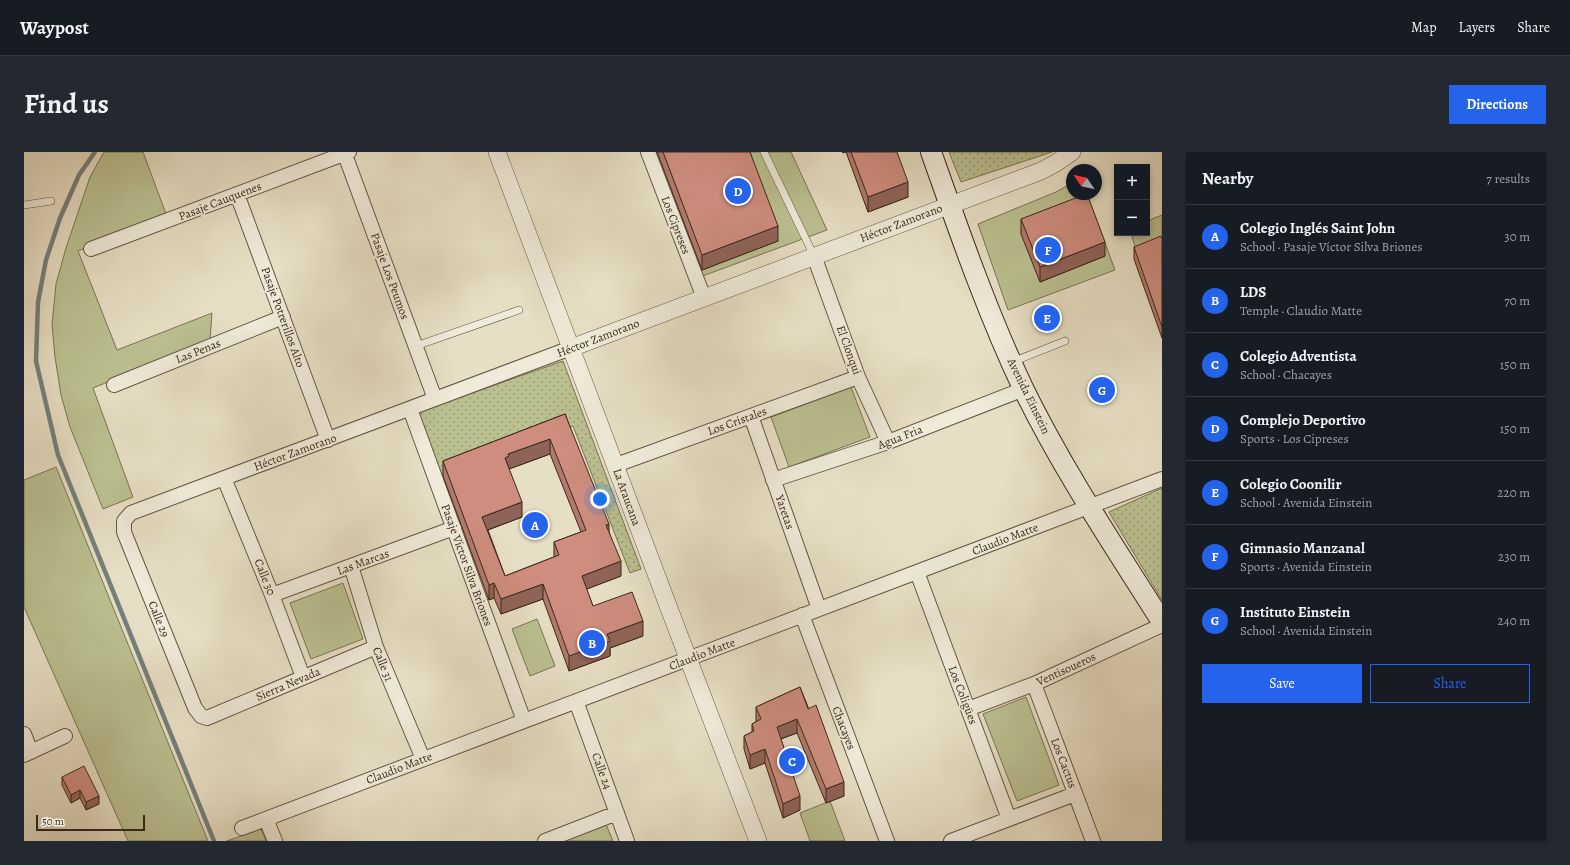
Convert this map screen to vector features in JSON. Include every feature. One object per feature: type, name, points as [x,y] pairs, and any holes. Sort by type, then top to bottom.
[{"type":"main road","name":"Avenida Einstein","points":[[931,152],[974,272],[1024,389],[1089,506],[1162,624]]},
{"type":"street","name":"La Araucana","points":[[497,152],[758,841]]},
{"type":"street","name":"Los Cipreses","points":[[648,152],[704,298]]},
{"type":"street","name":"Héctor Zamorano","points":[[124,521],[131,513],[1041,171],[1072,152]]},
{"type":"street","name":"Pasaje Cauquenes","points":[[91,249],[346,153]]},
{"type":"street","name":"Pasaje Los Peumos","points":[[346,153],[435,399]]},
{"type":"street","name":"Pasaje Potrerillos Alto","points":[[237,194],[328,440]]},
{"type":"street","name":"El Clonqui","points":[[814,256],[858,376],[888,442]]},
{"type":"street","name":"Las Penas","points":[[114,385],[283,317]]},
{"type":"street","name":"Los Cristales","points":[[616,465],[858,376]]},
{"type":"street","name":"Agua Fria","points":[[774,480],[888,442],[1024,389]]},
{"type":"street","name":"Pasaje Víctor Silva Briones","points":[[410,409],[524,721]]},
{"type":"street","name":"Yaretas","points":[[751,416],[819,609]]},
{"type":"street","name":"Calle 30","points":[[224,478],[272,595],[303,677]]},
{"type":"street","name":"Claudio Matte","points":[[242,828],[1162,479]]},
{"type":"street","name":"Calle 29","points":[[124,521],[124,532],[194,708],[201,716]]},
{"type":"street","name":"Las Marcas","points":[[272,595],[454,528]]},
{"type":"street","name":"Calle 31","points":[[351,566],[376,647],[423,759]]},
{"type":"street","name":"Los Coligües","points":[[917,572],[1009,819]]},
{"type":"street","name":"Chacayes","points":[[802,616],[887,841]]},
{"type":"street","name":"Ventisoueros","points":[[968,708],[1034,684],[1162,624]]},
{"type":"street","name":"Sierra Nevada","points":[[201,716],[207,718],[376,647]]},
{"type":"street","name":"Los Cactus","points":[[1034,684],[1094,841]]},
{"type":"street","name":"Calle 24","points":[[576,701],[627,841]]},
{"type":"street","points":[[24,734],[28,753],[65,736]]},
{"type":"street","points":[[950,841],[1075,794]]},
{"type":"street","points":[[545,841],[617,813]]},
{"type":"street","points":[[266,819],[275,841]]},
{"type":"lane","points":[[764,152],[814,256]]},
{"type":"lane","points":[[24,206],[51,201]]},
{"type":"lane","points":[[416,346],[519,310]]},
{"type":"lane","points":[[1012,362],[1064,341]]},
{"type":"green space","points":[[104,152],[143,152],[166,214],[78,251],[117,350],[212,313],[210,340],[93,388],[133,497],[103,509],[70,427],[61,395],[52,325],[56,284],[66,248],[90,177]]},
{"type":"green space","points":[[652,152],[791,152],[827,230],[700,277]]},
{"type":"green space","points":[[949,152],[1052,152],[961,182]]},
{"type":"green space","points":[[1066,186],[1066,200],[1089,200],[1115,270],[1008,310],[978,224],[1056,192]]},
{"type":"green space","points":[[1162,215],[1162,250],[1137,253],[1132,236],[1150,236],[1150,220]]},
{"type":"green space","points":[[563,361],[641,569],[630,573],[573,426],[440,477],[415,413]]},
{"type":"green space","points":[[851,387],[870,437],[789,467],[771,417]]},
{"type":"green space","points":[[56,467],[208,841],[128,841],[24,607],[24,480]]},
{"type":"green space","points":[[1162,488],[1162,600],[1109,512]]},
{"type":"green space","points":[[343,583],[363,639],[311,659],[290,603]]},
{"type":"green space","points":[[537,619],[555,666],[530,676],[512,629]]},
{"type":"green space","points":[[1026,697],[1059,785],[1017,801],[983,714]]},
{"type":"green space","points":[[830,801],[845,841],[810,841],[800,813]]},
{"type":"green space","points":[[605,822],[613,841],[558,841]]},
{"type":"green space","points":[[261,829],[266,841],[227,841]]},
{"type":"building","points":[[663,152],[750,152],[778,226],[702,255]]},
{"type":"building","points":[[851,152],[897,152],[908,182],[868,197]]},
{"type":"building","points":[[1070,200],[1089,200],[1105,242],[1040,267],[1021,219]]},
{"type":"building","points":[[1161,236],[1162,239],[1162,327],[1134,247]]},
{"type":"building","points":[[565,414],[609,524],[606,525],[621,561],[582,576],[593,606],[632,592],[643,621],[607,634],[610,641],[569,656],[543,584],[501,599],[494,583],[489,585],[443,461]],"holes":[[[550,439],[586,530],[554,542],[559,555],[505,576],[482,517],[522,502],[505,458],[509,456],[508,454]]]},
{"type":"building","points":[[800,687],[808,709],[816,705],[844,782],[826,789],[797,719],[777,727],[800,796],[783,804],[765,749],[750,755],[744,736],[754,731],[752,724],[761,719],[756,707]]},
{"type":"building","points":[[84,766],[99,796],[86,802],[80,790],[71,795],[62,777]]},
{"type":"waterway","points":[[95,152],[79,175],[60,218],[46,260],[38,302],[36,361],[58,455],[214,841]]},
{"type":"place","name":"Complejo Deportivo","points":[[738,191]]},
{"type":"place","name":"Gimnasio Manzanal","points":[[1048,250]]},
{"type":"place","name":"Colegio Coonilir","points":[[1047,318]]},
{"type":"place","name":"Instituto Einstein","points":[[1102,390]]},
{"type":"place","name":"Colegio Inglés Saint John","points":[[535,525]]},
{"type":"place","name":"LDS","points":[[592,643]]},
{"type":"place","name":"Colegio Adventista","points":[[792,761]]}]
